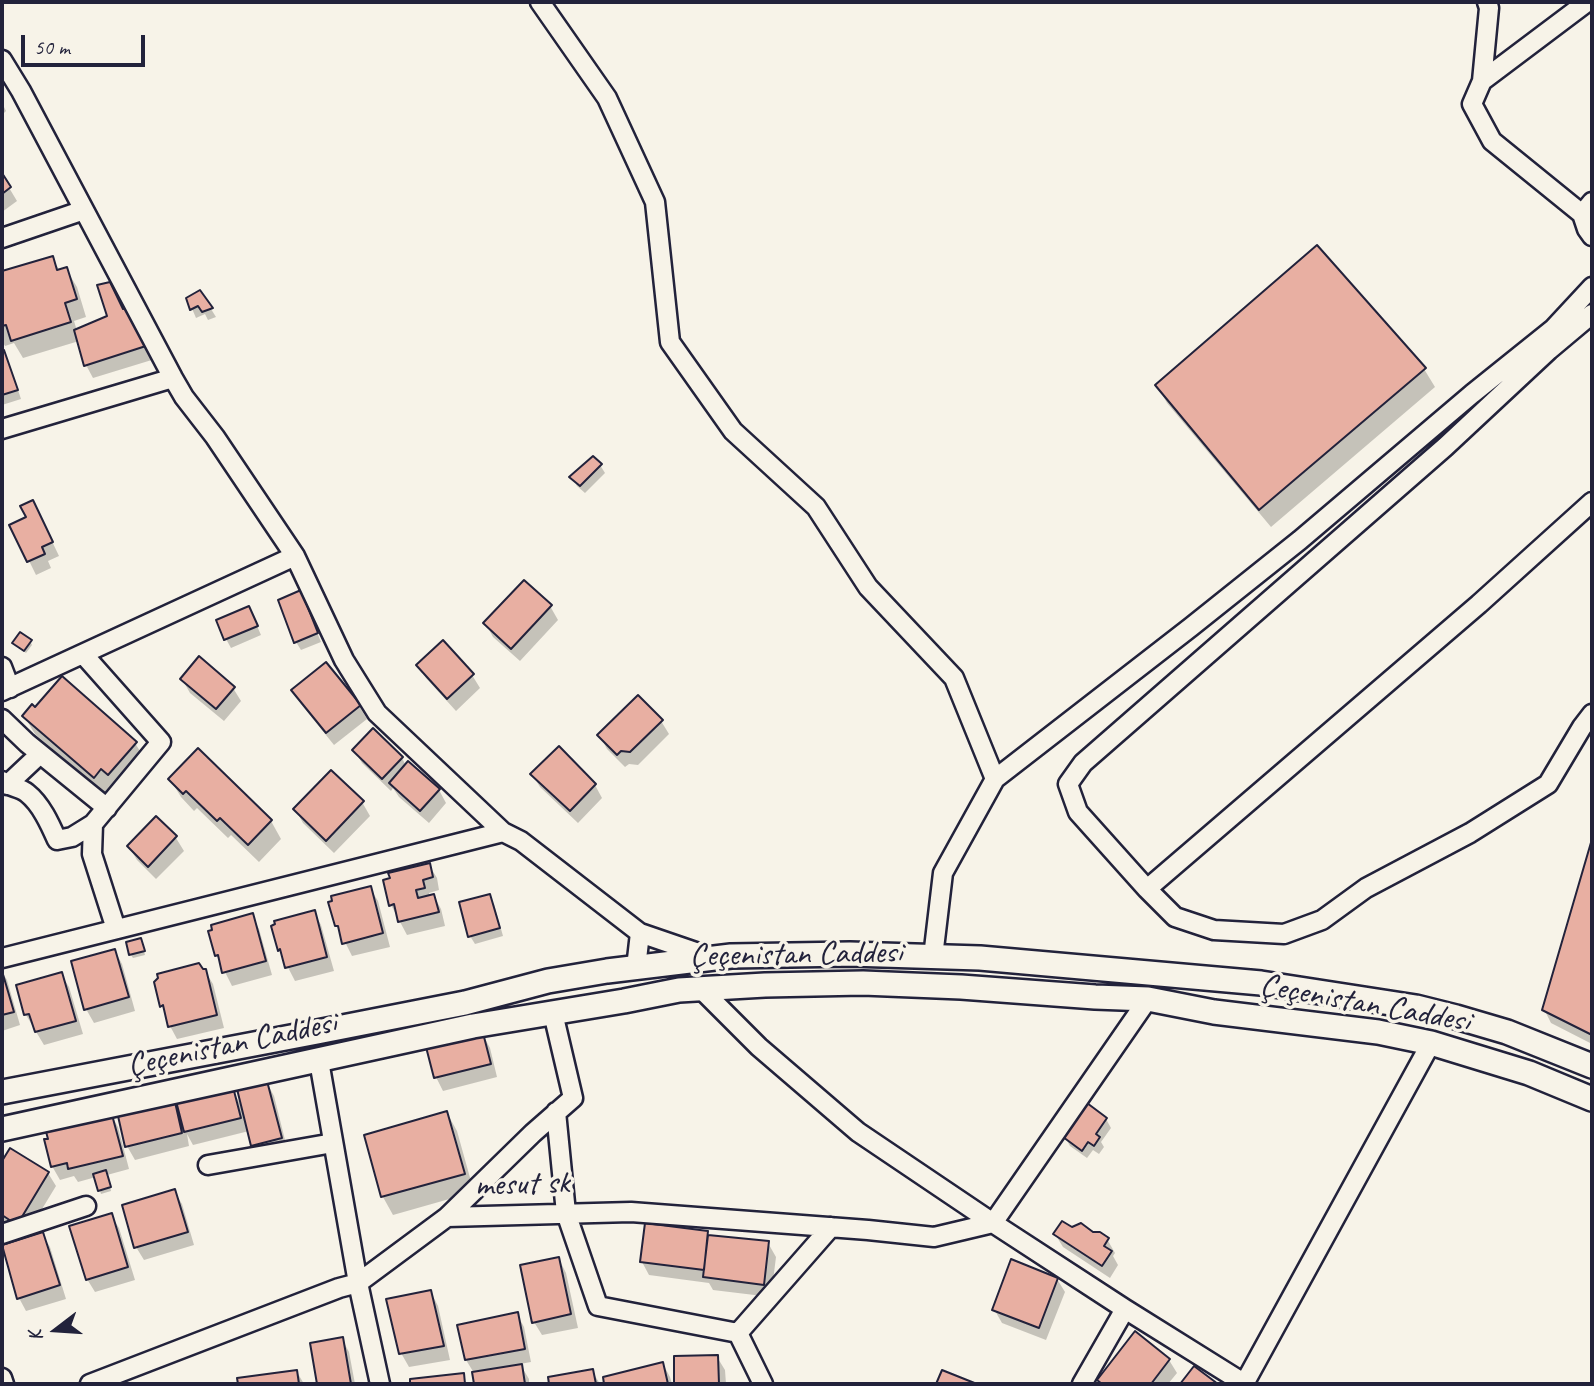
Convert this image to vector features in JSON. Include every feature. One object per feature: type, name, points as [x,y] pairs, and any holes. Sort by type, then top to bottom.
[{"type":"main road","name":"Çeçenistan Caddesi","points":[[2,1092],[465,1003],[548,981],[731,956],[850,954],[980,958],[1248,982],[1416,1007],[1507,1032],[1592,1066]]},
{"type":"main road","name":"Çeçenistan Caddesi","points":[[4,1130],[473,1026],[679,990],[863,983],[1148,999],[1214,1012],[1378,1032],[1431,1043],[1529,1073],[1592,1099]]},
{"type":"street","points":[[540,2],[607,98],[655,202],[670,342],[733,431],[816,507],[868,587],[954,678],[995,779]]},
{"type":"street","points":[[1487,2],[1489,8],[1482,81],[1472,104],[1492,141],[1587,208],[1587,229],[1592,236]]},
{"type":"street","points":[[1482,81],[1587,2]]},
{"type":"street","points":[[2,60],[173,378],[295,556],[344,660],[377,713],[503,832],[520,841],[640,933],[714,958]]},
{"type":"street","points":[[2,238],[84,210]]},
{"type":"street","points":[[933,957],[943,873],[995,779],[1300,540],[1553,329],[1592,287]]},
{"type":"street","points":[[1592,314],[1549,350],[1445,447],[1083,763],[1068,784],[1078,813],[1175,917],[1214,930],[1284,934],[1322,920],[1366,888],[1470,833],[1548,784],[1592,714]]},
{"type":"street","points":[[2,429],[173,378]]},
{"type":"street","points":[[1147,889],[1479,604],[1592,502]]},
{"type":"street","points":[[2,667],[6,690],[295,556]]},
{"type":"street","points":[[40,754],[5,783],[26,791],[40,808],[57,840],[72,837],[93,824],[161,742],[83,654]]},
{"type":"street","points":[[2,719],[40,754],[107,807]]},
{"type":"street","points":[[93,824],[92,854],[116,929]]},
{"type":"street","points":[[2,958],[503,832]]},
{"type":"street","points":[[636,968],[640,933]]},
{"type":"street","points":[[701,989],[759,1046],[858,1132],[1125,1309],[1245,1384],[1431,1043]]},
{"type":"street","points":[[993,1223],[1148,999]]},
{"type":"street","points":[[447,1217],[573,1098],[553,1013]]},
{"type":"street","points":[[319,1061],[358,1283],[380,1384]]},
{"type":"street","points":[[556,1112],[566,1213],[598,1306],[738,1333]]},
{"type":"street","points":[[208,1164],[334,1143]]},
{"type":"street","points":[[2,1234],[86,1206]]},
{"type":"street","name":"mesut sk","points":[[90,1384],[358,1283],[447,1217],[631,1212],[934,1237],[993,1223]]},
{"type":"street","points":[[738,1333],[831,1227]]},
{"type":"street","points":[[1082,1384],[1125,1309]]},
{"type":"street","points":[[738,1333],[763,1384]]},
{"type":"street","points":[[2,1378],[4,1384]]},
{"type":"building","points":[[2,173],[11,187],[2,194]]},
{"type":"building","points":[[1317,245],[1426,368],[1259,510],[1155,385]]},
{"type":"building","points":[[53,256],[57,270],[67,267],[77,299],[65,303],[71,322],[11,341],[6,325],[2,326],[2,271]]},
{"type":"building","points":[[110,282],[123,309],[131,305],[149,345],[84,366],[74,330],[107,316],[97,285]]},
{"type":"building","points":[[200,290],[213,308],[202,312],[198,306],[190,310],[186,298]]},
{"type":"building","points":[[4,350],[18,390],[2,395],[2,351]]},
{"type":"building","points":[[593,456],[602,464],[580,486],[569,477]]},
{"type":"building","points":[[33,500],[53,542],[42,547],[45,554],[27,562],[9,525],[26,517],[20,506]]},
{"type":"building","points":[[524,580],[552,605],[511,649],[483,623]]},
{"type":"building","points":[[301,590],[318,633],[294,643],[278,600]]},
{"type":"building","points":[[249,606],[258,626],[224,640],[216,620]]},
{"type":"building","points":[[20,632],[32,640],[24,651],[12,643]]},
{"type":"building","points":[[443,640],[474,674],[447,699],[416,665]]},
{"type":"building","points":[[199,656],[235,687],[216,709],[180,679]]},
{"type":"building","points":[[326,662],[361,705],[326,733],[291,690]]},
{"type":"building","points":[[62,676],[137,742],[108,775],[101,769],[94,778],[22,716],[32,704],[35,707]]},
{"type":"building","points":[[638,695],[663,720],[630,752],[621,751],[617,755],[597,735]]},
{"type":"building","points":[[373,728],[403,757],[382,779],[352,750]]},
{"type":"building","points":[[559,746],[596,784],[570,811],[530,774]]},
{"type":"building","points":[[198,748],[272,820],[248,845],[220,818],[217,821],[186,791],[183,794],[168,779]]},
{"type":"building","points":[[408,761],[440,789],[420,811],[389,783]]},
{"type":"building","points":[[331,770],[364,801],[326,841],[293,809]]},
{"type":"building","points":[[156,816],[177,836],[148,867],[127,846]]},
{"type":"building","points":[[1592,839],[1592,1035],[1542,1010]]},
{"type":"building","points":[[430,863],[433,877],[423,880],[425,888],[416,890],[418,898],[434,894],[439,912],[398,922],[394,904],[389,906],[383,880],[390,878],[388,873]]},
{"type":"building","points":[[371,886],[383,933],[342,944],[328,902],[332,901],[331,896]]},
{"type":"building","points":[[490,894],[500,928],[468,937],[459,902]]},
{"type":"building","points":[[315,910],[327,957],[285,968],[271,926],[275,924],[274,921]]},
{"type":"building","points":[[253,913],[266,961],[222,973],[208,931],[212,930],[211,925]]},
{"type":"building","points":[[141,938],[145,951],[129,955],[126,942]]},
{"type":"building","points":[[115,949],[129,997],[84,1010],[71,961]]},
{"type":"building","points":[[199,963],[206,969],[217,1015],[168,1027],[154,982],[158,978],[157,974]]},
{"type":"building","points":[[2,971],[14,1012],[2,1015]]},
{"type":"building","points":[[62,972],[76,1021],[35,1032],[29,1014],[24,1015],[16,985]]},
{"type":"building","points":[[483,1033],[491,1064],[434,1078],[426,1047]]},
{"type":"building","points":[[267,1081],[282,1138],[251,1146],[237,1089]]},
{"type":"building","points":[[233,1087],[241,1118],[184,1132],[176,1101]]},
{"type":"building","points":[[175,1102],[182,1133],[125,1147],[118,1116]]},
{"type":"building","points":[[1087,1103],[1107,1118],[1096,1134],[1100,1137],[1094,1146],[1088,1142],[1082,1151],[1063,1137]]},
{"type":"building","points":[[111,1111],[123,1156],[68,1169],[67,1163],[51,1167],[44,1139],[48,1139],[45,1128]]},
{"type":"building","points":[[447,1111],[465,1174],[381,1197],[364,1135]]},
{"type":"building","points":[[10,1148],[49,1172],[17,1225],[2,1215],[2,1161]]},
{"type":"building","points":[[106,1170],[111,1187],[98,1191],[93,1174]]},
{"type":"building","points":[[175,1189],[188,1232],[134,1248],[122,1205]]},
{"type":"building","points":[[112,1213],[128,1267],[86,1280],[69,1226]]},
{"type":"building","points":[[1062,1221],[1072,1227],[1081,1223],[1093,1232],[1100,1232],[1109,1238],[1104,1246],[1112,1251],[1102,1266],[1053,1234]]},
{"type":"building","points":[[645,1223],[708,1231],[704,1270],[640,1262]]},
{"type":"building","points":[[43,1232],[60,1285],[17,1299],[2,1245]]},
{"type":"building","points":[[708,1235],[769,1241],[764,1285],[703,1277]]},
{"type":"building","points":[[559,1257],[571,1314],[532,1323],[520,1265]]},
{"type":"building","points":[[1011,1259],[1058,1278],[1039,1328],[992,1310]]},
{"type":"building","points":[[431,1290],[444,1346],[399,1354],[386,1299]]},
{"type":"building","points":[[518,1312],[525,1349],[465,1360],[457,1325]]},
{"type":"building","points":[[1135,1331],[1170,1359],[1151,1384],[1102,1384],[1097,1380]]},
{"type":"building","points":[[343,1337],[351,1384],[317,1384],[310,1343]]},
{"type":"building","points":[[718,1355],[719,1384],[674,1384],[674,1356]]},
{"type":"building","points":[[663,1362],[668,1384],[604,1384],[603,1377]]},
{"type":"building","points":[[522,1364],[525,1384],[474,1384],[472,1372]]},
{"type":"building","points":[[1194,1366],[1218,1384],[1180,1384]]},
{"type":"building","points":[[593,1369],[596,1384],[549,1384],[548,1377]]},
{"type":"building","points":[[297,1370],[299,1384],[238,1384],[237,1378]]},
{"type":"building","points":[[942,1370],[977,1384],[936,1384]]},
{"type":"building","points":[[464,1373],[465,1384],[410,1384],[410,1379]]}]
